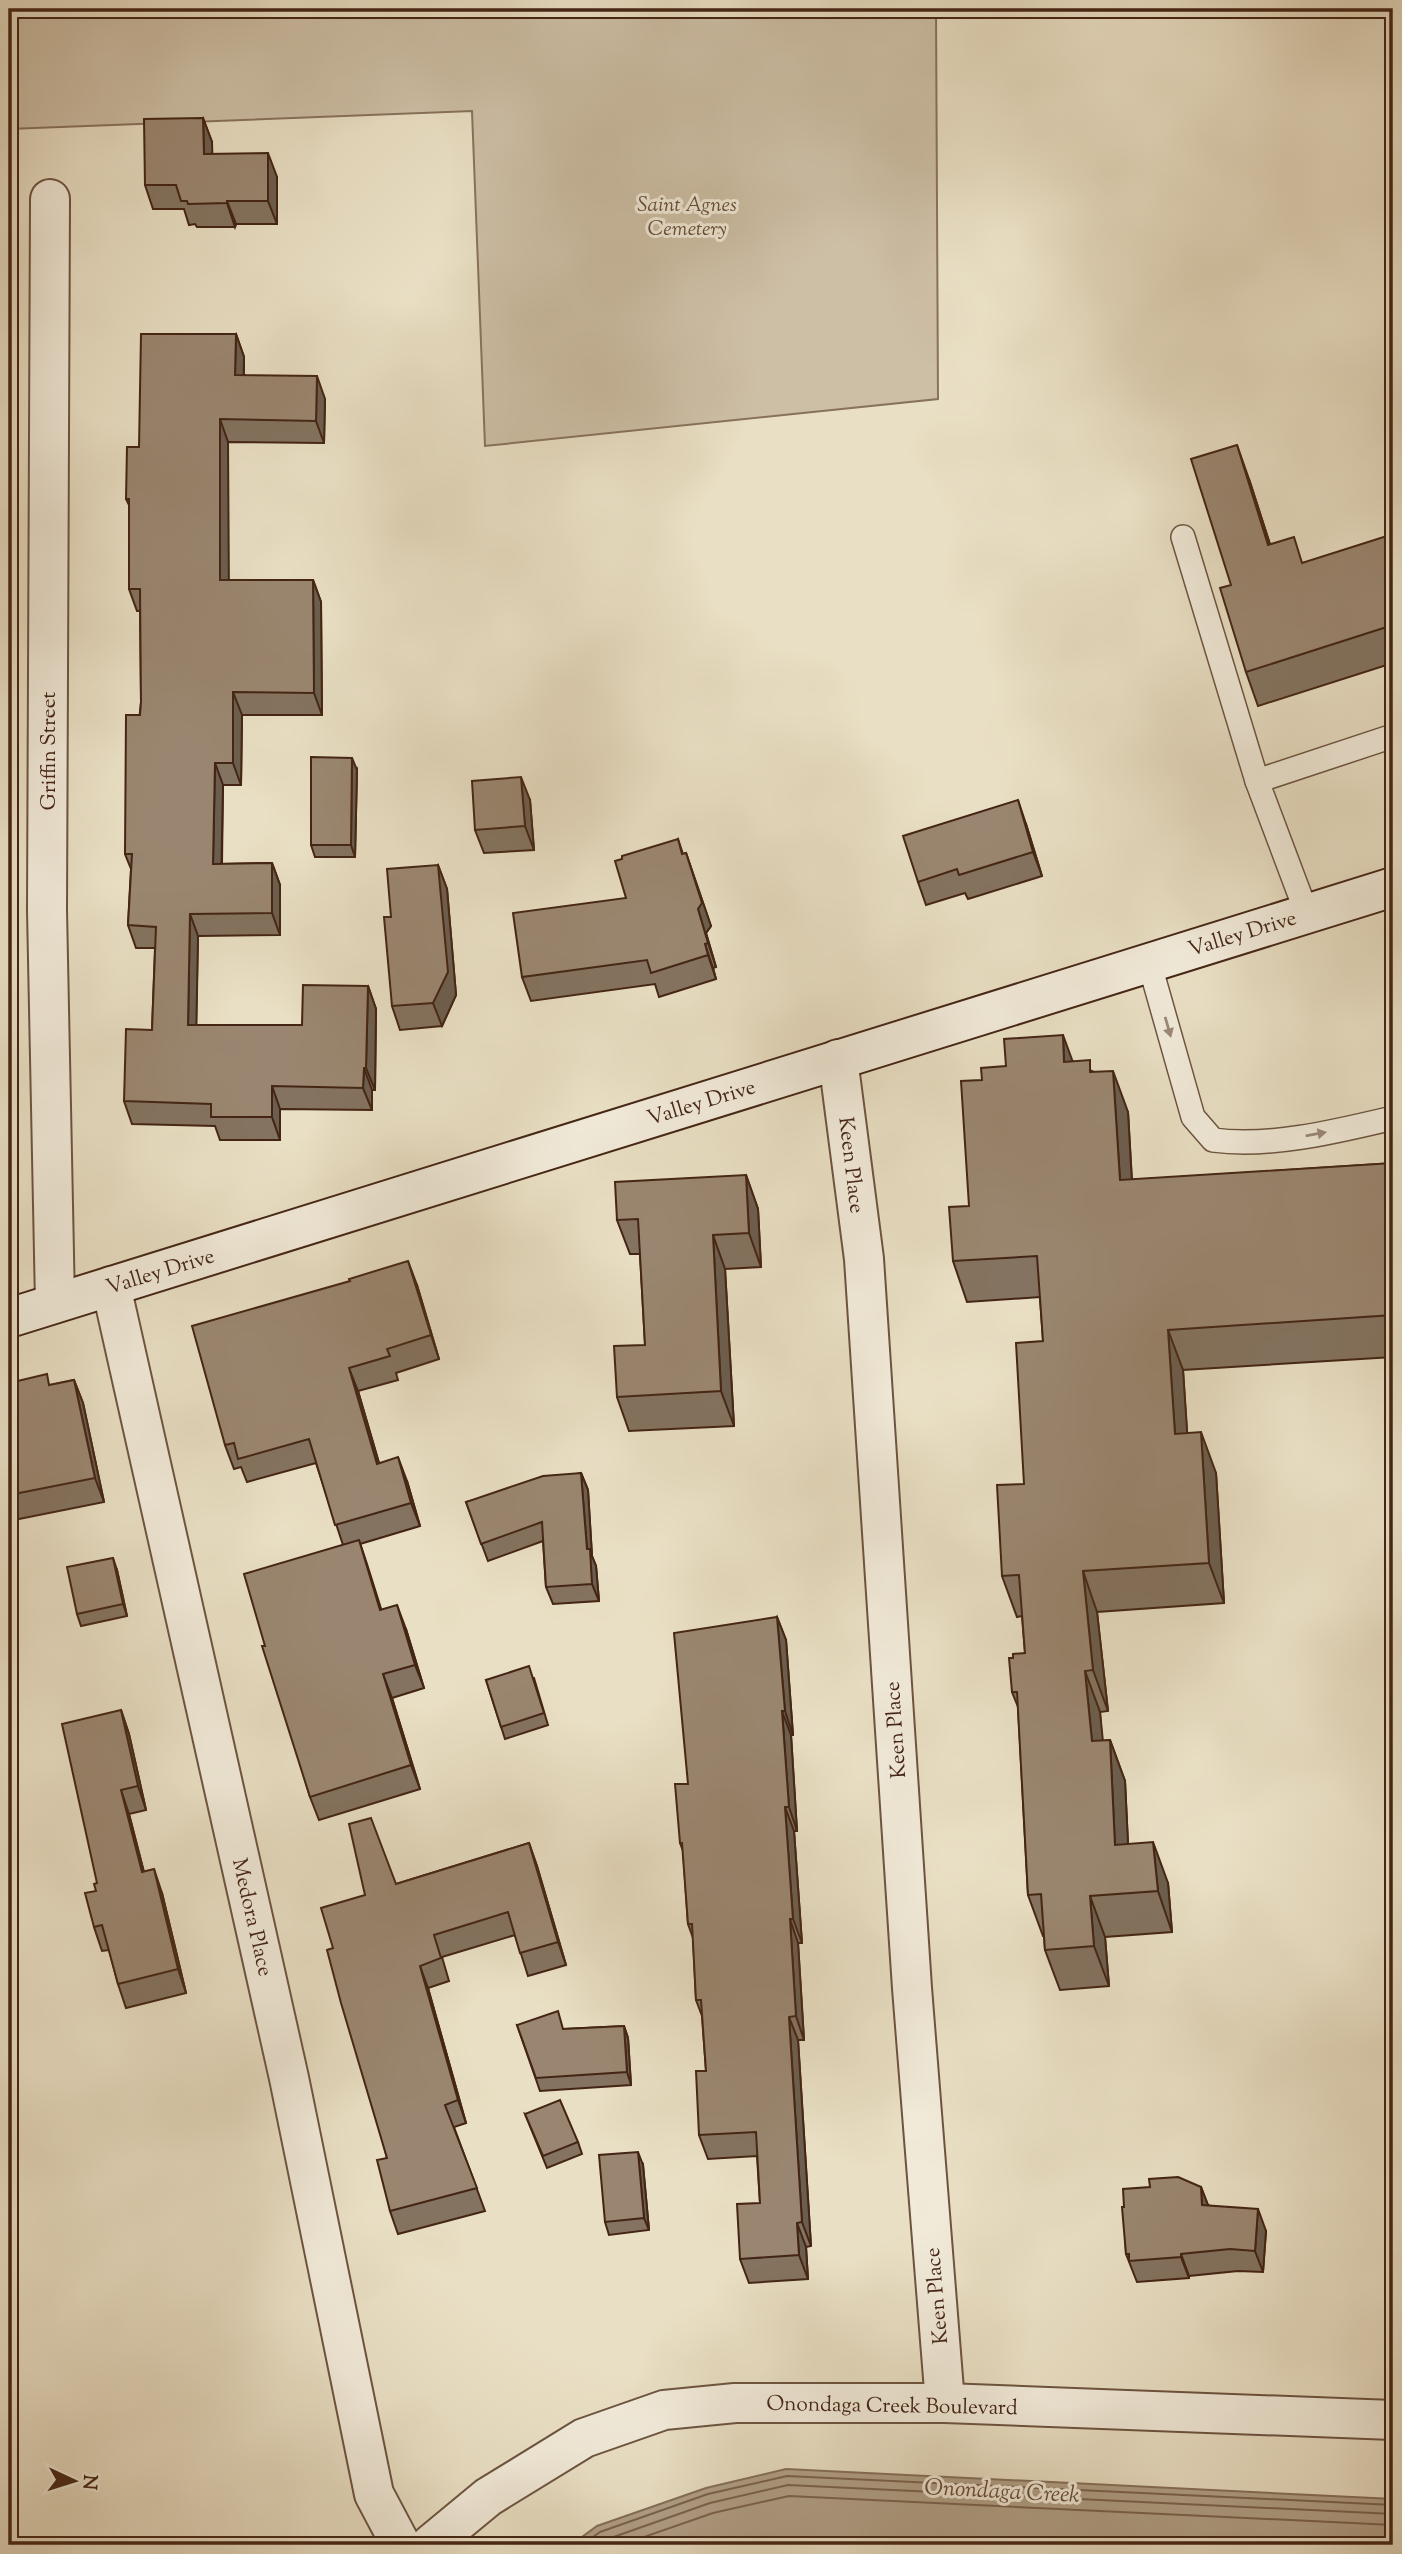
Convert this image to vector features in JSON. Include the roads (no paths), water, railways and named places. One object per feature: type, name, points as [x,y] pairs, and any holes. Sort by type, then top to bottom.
[{"type":"street","name":"Griffin Street","points":[[50,199],[47,910],[55,1303]]},
{"type":"street","name":"Valley Drive","points":[[9,1318],[1393,887]]},
{"type":"street","name":"Keen Place","points":[[838,1059],[864,1259],[912,1988],[945,2403]]},
{"type":"street","name":"Medora Place","points":[[111,1286],[289,2078],[374,2494],[401,2545]]},
{"type":"street","name":"Onondaga Creek Boulevard","points":[[430,2545],[488,2497],[584,2438],[664,2410],[735,2403],[945,2403],[1393,2420]]},
{"type":"lane","points":[[1182,537],[1258,781],[1307,914]]},
{"type":"lane","points":[[1258,781],[1393,736]]},
{"type":"lane","points":[[1149,962],[1193,1117],[1213,1140],[1231,1143],[1298,1137],[1393,1118]]},
{"type":"water","name":"Onondaga Creek","points":[[786,2469],[1393,2499],[1393,2545],[571,2545],[597,2526],[706,2488]]},
{"type":"park label","name":"Saint Agnes Cemetery","points":[[687,216]]}]
